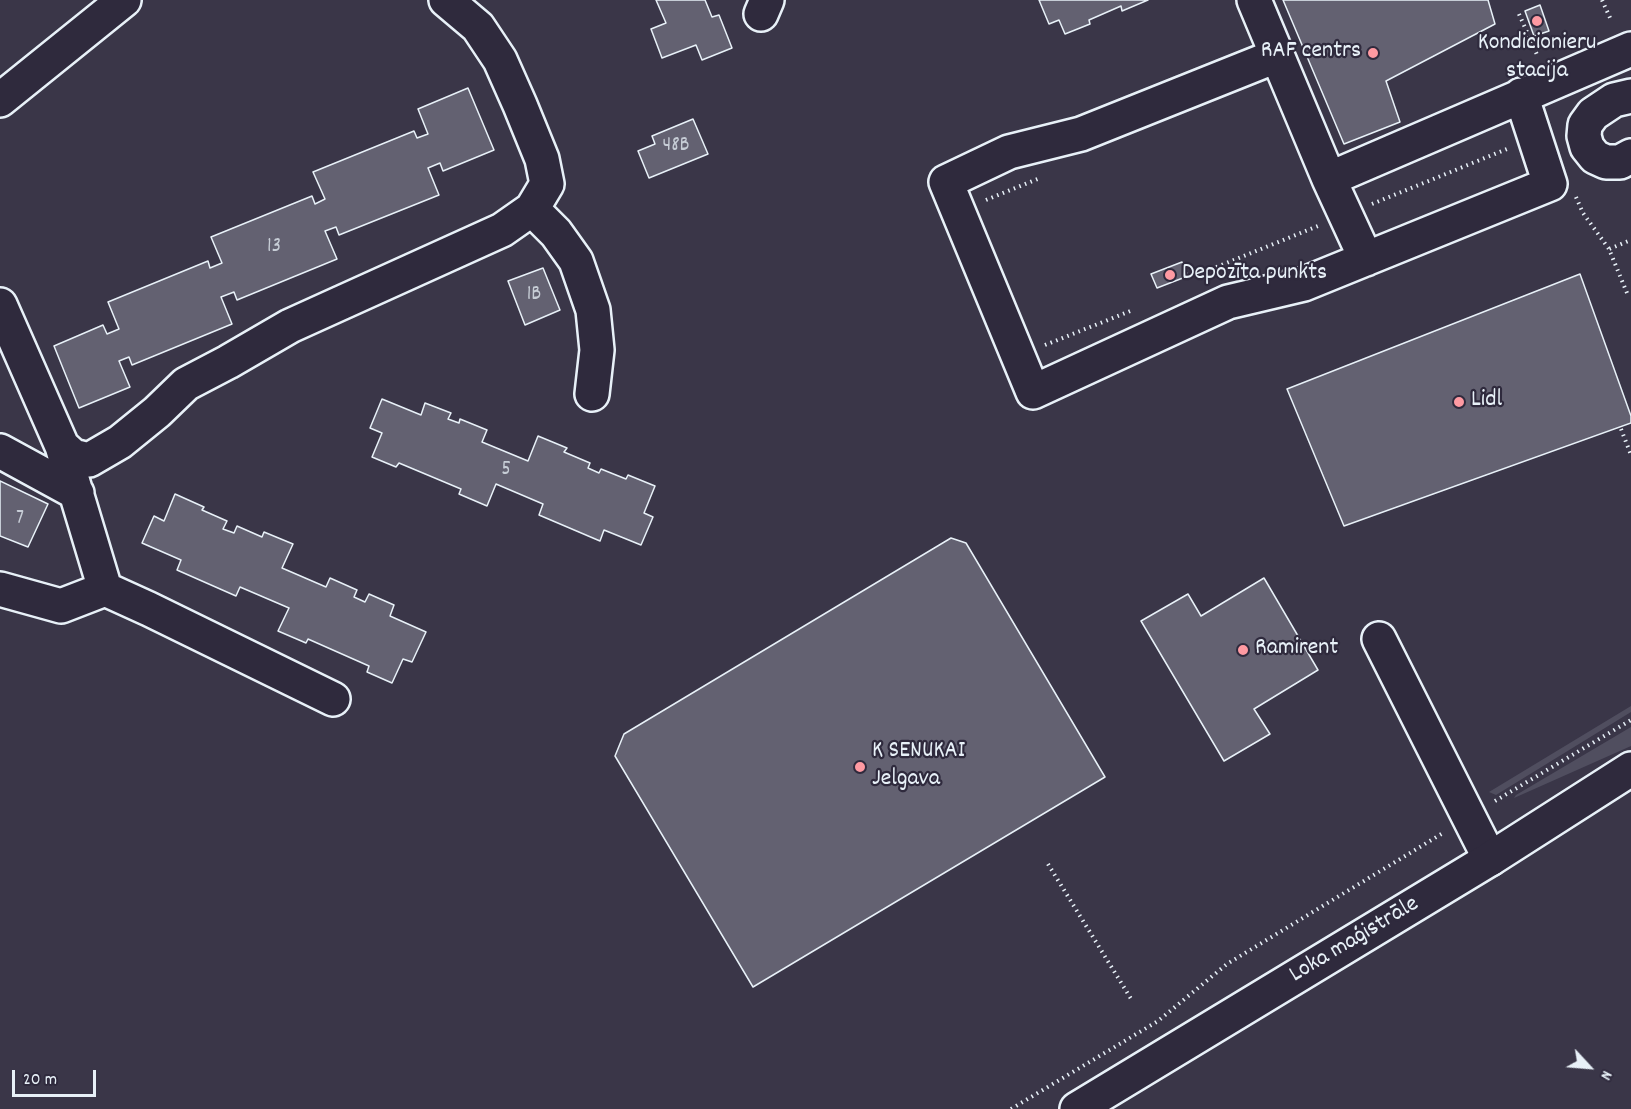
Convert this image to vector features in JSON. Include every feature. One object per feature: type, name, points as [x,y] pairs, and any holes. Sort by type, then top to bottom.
[{"type":"main road","points":[[0,100],[124,0]]},
{"type":"main road","points":[[62,446],[73,456],[89,460],[120,442],[157,412],[186,384],[290,326],[502,230],[532,209],[547,184],[542,159],[520,105],[500,60],[478,27],[446,0]]},
{"type":"main road","points":[[1254,0],[1329,179],[1366,258]]},
{"type":"main road","points":[[1329,179],[1631,49]]},
{"type":"main road","points":[[1276,56],[1081,134],[1009,152],[946,182],[1033,392],[1227,302],[1304,284],[1550,184],[1521,95]]},
{"type":"main road","points":[[1631,96],[1614,100],[1593,114],[1585,124],[1584,136],[1587,147],[1595,157],[1606,162],[1620,162],[1631,156]]},
{"type":"main road","points":[[532,209],[556,233],[576,261],[592,310],[597,350],[592,394]]},
{"type":"main road","points":[[0,305],[62,446],[105,589]]},
{"type":"main road","points":[[0,451],[77,493]]},
{"type":"main road","points":[[0,589],[61,606],[105,589],[333,699]]},
{"type":"main road","points":[[1378,639],[1490,859]]},
{"type":"main road","name":"Loka maģistrāle","points":[[1077,1109],[1490,859],[1631,769]]},
{"type":"path","points":[[1602,0],[1611,20]]},
{"type":"path","points":[[1627,293],[1609,249],[1631,240]]},
{"type":"path","points":[[1621,429],[1631,455]]},
{"type":"path","points":[[1011,1109],[1158,1021],[1203,982],[1252,947],[1631,720]]},
{"type":"path","points":[[1048,864],[1133,1002]]},
{"type":"shaded area","points":[[1631,706],[1631,712],[1496,795],[1489,792]]},
{"type":"shaded area","points":[[1631,727],[1631,746],[1514,798],[1516,795]]},
{"type":"building","points":[[656,0],[705,0],[712,17],[719,15],[732,48],[702,60],[696,45],[662,58],[651,29],[666,23]]},
{"type":"building","points":[[1039,0],[1148,0],[1122,11],[1121,6],[1089,20],[1090,24],[1065,34],[1059,20],[1049,24]]},
{"type":"building","name":"RAF centrs","points":[[1283,0],[1488,0],[1495,24],[1386,81],[1400,122],[1344,144]]},
{"type":"building","name":"Kondicionieru stacija","points":[[1540,5],[1549,31],[1534,36],[1525,11]]},
{"type":"building","points":[[468,88],[494,150],[443,171],[440,163],[428,168],[439,195],[339,235],[336,227],[325,231],[337,259],[237,300],[234,292],[221,297],[232,324],[132,365],[129,357],[119,361],[130,387],[79,408],[54,346],[103,325],[107,334],[119,329],[108,302],[208,261],[210,268],[222,263],[211,237],[312,196],[315,204],[325,199],[313,172],[414,131],[417,138],[428,134],[418,109]]},
{"type":"building","points":[[693,119],[708,154],[649,178],[638,151],[655,144],[652,136]]},
{"type":"building","name":"Depozīta punkts","points":[[1182,262],[1188,276],[1157,288],[1151,274]]},
{"type":"building","points":[[543,268],[560,310],[525,325],[508,281]]},
{"type":"building","name":"Lidl","points":[[1580,274],[1631,416],[1631,423],[1344,526],[1287,389]]},
{"type":"building","points":[[382,399],[421,415],[425,403],[451,413],[448,419],[459,423],[460,419],[487,430],[482,442],[528,461],[538,436],[567,448],[564,452],[590,463],[588,468],[599,473],[601,469],[626,479],[628,475],[655,486],[644,513],[653,517],[641,545],[604,530],[600,541],[539,515],[543,504],[496,484],[487,506],[459,494],[461,489],[399,463],[396,467],[372,457],[382,433],[370,428]]},
{"type":"building","points":[[0,481],[48,504],[28,547],[0,536]]},
{"type":"building","points":[[175,494],[204,507],[202,510],[227,521],[223,529],[234,533],[237,526],[262,537],[264,532],[293,544],[282,568],[326,587],[330,578],[357,590],[354,597],[365,602],[369,594],[394,605],[390,616],[426,632],[412,662],[403,659],[392,683],[367,672],[369,666],[308,639],[306,643],[278,631],[289,608],[240,587],[236,596],[177,570],[181,560],[142,543],[154,516],[164,521]]},
{"type":"building","name":"K SENUKAI Jelgava","points":[[951,538],[966,543],[1105,777],[753,987],[615,756],[624,734]]},
{"type":"building","points":[[1264,578],[1318,670],[1254,709],[1270,734],[1224,761],[1141,621],[1188,594],[1201,616]]},
{"type":"place","name":"Kondicionieru stacija","points":[[1537,21]]},
{"type":"place","name":"RAF centrs","points":[[1373,53]]},
{"type":"place","name":"Depozīta punkts","points":[[1170,275]]},
{"type":"place","name":"Lidl","points":[[1459,402]]},
{"type":"place","name":"Ramirent","points":[[1243,650]]},
{"type":"place","name":"K SENUKAI Jelgava","points":[[860,767]]}]
